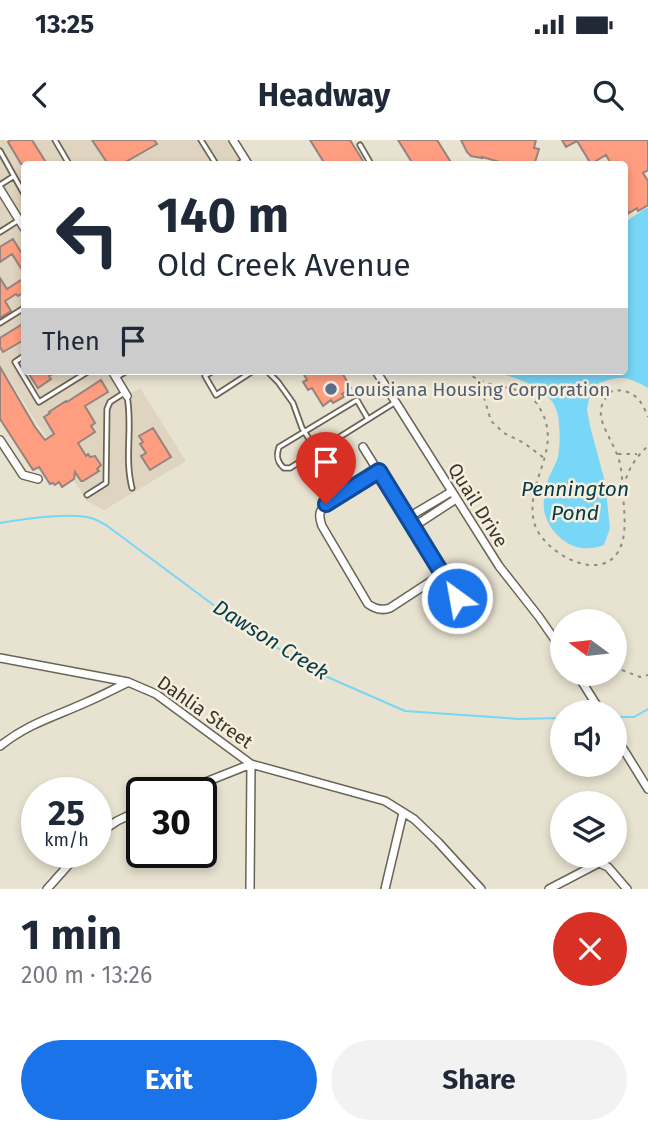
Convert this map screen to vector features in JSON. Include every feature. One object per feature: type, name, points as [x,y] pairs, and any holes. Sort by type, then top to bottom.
[{"type":"street","points":[[233,140],[243,161]]},
{"type":"street","points":[[0,187],[4,203],[21,222]]},
{"type":"street","points":[[115,375],[126,394]]},
{"type":"street","name":"Quail Drive","points":[[379,375],[499,566],[550,634]]},
{"type":"street","points":[[0,440],[23,475],[38,479]]},
{"type":"street","points":[[363,447],[457,598]]},
{"type":"street","points":[[379,471],[326,504],[319,517],[368,604],[376,608],[390,608],[442,574]]},
{"type":"street","points":[[407,518],[453,496]]},
{"type":"street","points":[[413,527],[453,496]]},
{"type":"street","name":"Dahlia Street","points":[[0,658],[128,682],[156,694],[251,764],[385,801],[414,819],[481,889]]},
{"type":"street","points":[[0,746],[34,723],[128,682]]},
{"type":"street","points":[[627,754],[648,789]]},
{"type":"street","points":[[217,778],[251,764],[250,889]]},
{"type":"street","points":[[385,889],[403,813]]},
{"type":"street","points":[[549,889],[599,863],[608,867],[627,889]]},
{"type":"street","points":[[47,889],[66,868]]},
{"type":"lane","points":[[55,140],[67,161]]},
{"type":"lane","points":[[201,140],[214,161]]},
{"type":"lane","points":[[360,145],[369,161]]},
{"type":"lane","points":[[0,151],[21,189]]},
{"type":"lane","points":[[0,187],[14,176]]},
{"type":"lane","points":[[0,232],[21,225]]},
{"type":"lane","points":[[0,323],[21,310]]},
{"type":"lane","points":[[21,358],[15,362],[21,372]]},
{"type":"lane","points":[[23,375],[39,402],[83,375]]},
{"type":"lane","points":[[207,375],[216,395],[247,375]]},
{"type":"lane","points":[[271,375],[293,403],[305,432],[317,451]]},
{"type":"lane","points":[[87,495],[106,483],[107,409],[110,402],[126,394],[130,409],[129,469],[132,488]]},
{"type":"lane","points":[[368,419],[357,400],[279,447],[277,452],[280,464],[284,468],[290,468],[396,402]]},
{"type":"path","points":[[472,375],[479,380],[523,392],[535,401],[545,417],[549,438],[532,506],[535,525],[544,542],[558,554],[586,565],[605,563],[617,554],[623,541],[625,525],[617,453],[600,411],[604,398],[613,390],[623,390],[643,403],[648,417]]},
{"type":"path","points":[[479,380],[491,421],[504,433],[524,443],[545,459]]},
{"type":"path","points":[[622,491],[626,477],[648,446]]},
{"type":"path","points":[[617,453],[640,454]]},
{"type":"path","points":[[627,672],[640,677],[648,676]]},
{"type":"shaded area","points":[[0,140],[227,140],[240,161],[21,161],[21,215],[0,180]]},
{"type":"shaded area","points":[[0,198],[21,232],[21,375],[109,375],[122,399],[140,388],[186,461],[104,510],[87,501],[0,365]]},
{"type":"water","name":"Pennington Pond","points":[[648,207],[648,388],[629,379],[612,379],[597,384],[589,399],[587,409],[605,482],[610,528],[604,545],[594,548],[578,547],[563,540],[556,533],[544,512],[546,486],[559,449],[557,411],[544,393],[505,375],[628,375],[628,220]]},
{"type":"building","points":[[32,140],[45,161],[21,161],[21,164],[8,142]]},
{"type":"building","points":[[92,140],[154,140],[157,144],[127,161],[106,161]]},
{"type":"building","points":[[310,140],[350,140],[363,161],[323,161]]},
{"type":"building","points":[[398,140],[437,140],[450,161],[411,161]]},
{"type":"building","points":[[461,140],[536,140],[534,148],[539,149],[535,161],[496,161],[471,156]]},
{"type":"building","points":[[562,140],[648,140],[648,170],[643,173],[648,181],[648,205],[638,211],[637,208],[628,211],[628,161],[609,161],[606,155],[596,161],[589,161],[577,141],[566,147]]},
{"type":"building","points":[[13,239],[21,252],[21,268],[12,254],[0,262],[0,247]]},
{"type":"building","points":[[0,278],[7,289],[21,280],[21,294],[5,301],[11,311],[0,318]]},
{"type":"building","points":[[21,325],[21,342],[3,352],[0,338]]},
{"type":"building","points":[[0,367],[45,440],[54,434],[44,417],[101,380],[108,392],[85,406],[95,423],[91,426],[95,432],[78,443],[86,456],[95,456],[101,465],[97,469],[99,471],[83,481],[75,472],[74,479],[62,487],[59,482],[50,484],[39,467],[33,470],[0,419]]},
{"type":"building","points":[[30,375],[51,375],[51,379],[38,388]]},
{"type":"building","name":"Louisiana Housing Corporation","points":[[304,375],[343,375],[351,388],[342,394],[344,397],[333,403],[331,400],[323,406],[312,388],[308,390],[303,382],[307,380]]},
{"type":"building","points":[[153,428],[171,457],[150,470],[141,456],[146,453],[140,444],[143,442],[139,436]]},
{"type":"waterway","name":"Dawson Creek","points":[[0,523],[58,516],[95,519],[239,624],[316,672],[405,711],[519,719],[550,718]]},
{"type":"waterway","name":"Dawson Creek","points":[[627,717],[634,717],[648,709]]},
{"type":"place","name":"Louisiana Housing Corporation","points":[[331,389]]},
{"type":"route","points":[[326,504],[379,471],[457,598]]}]
